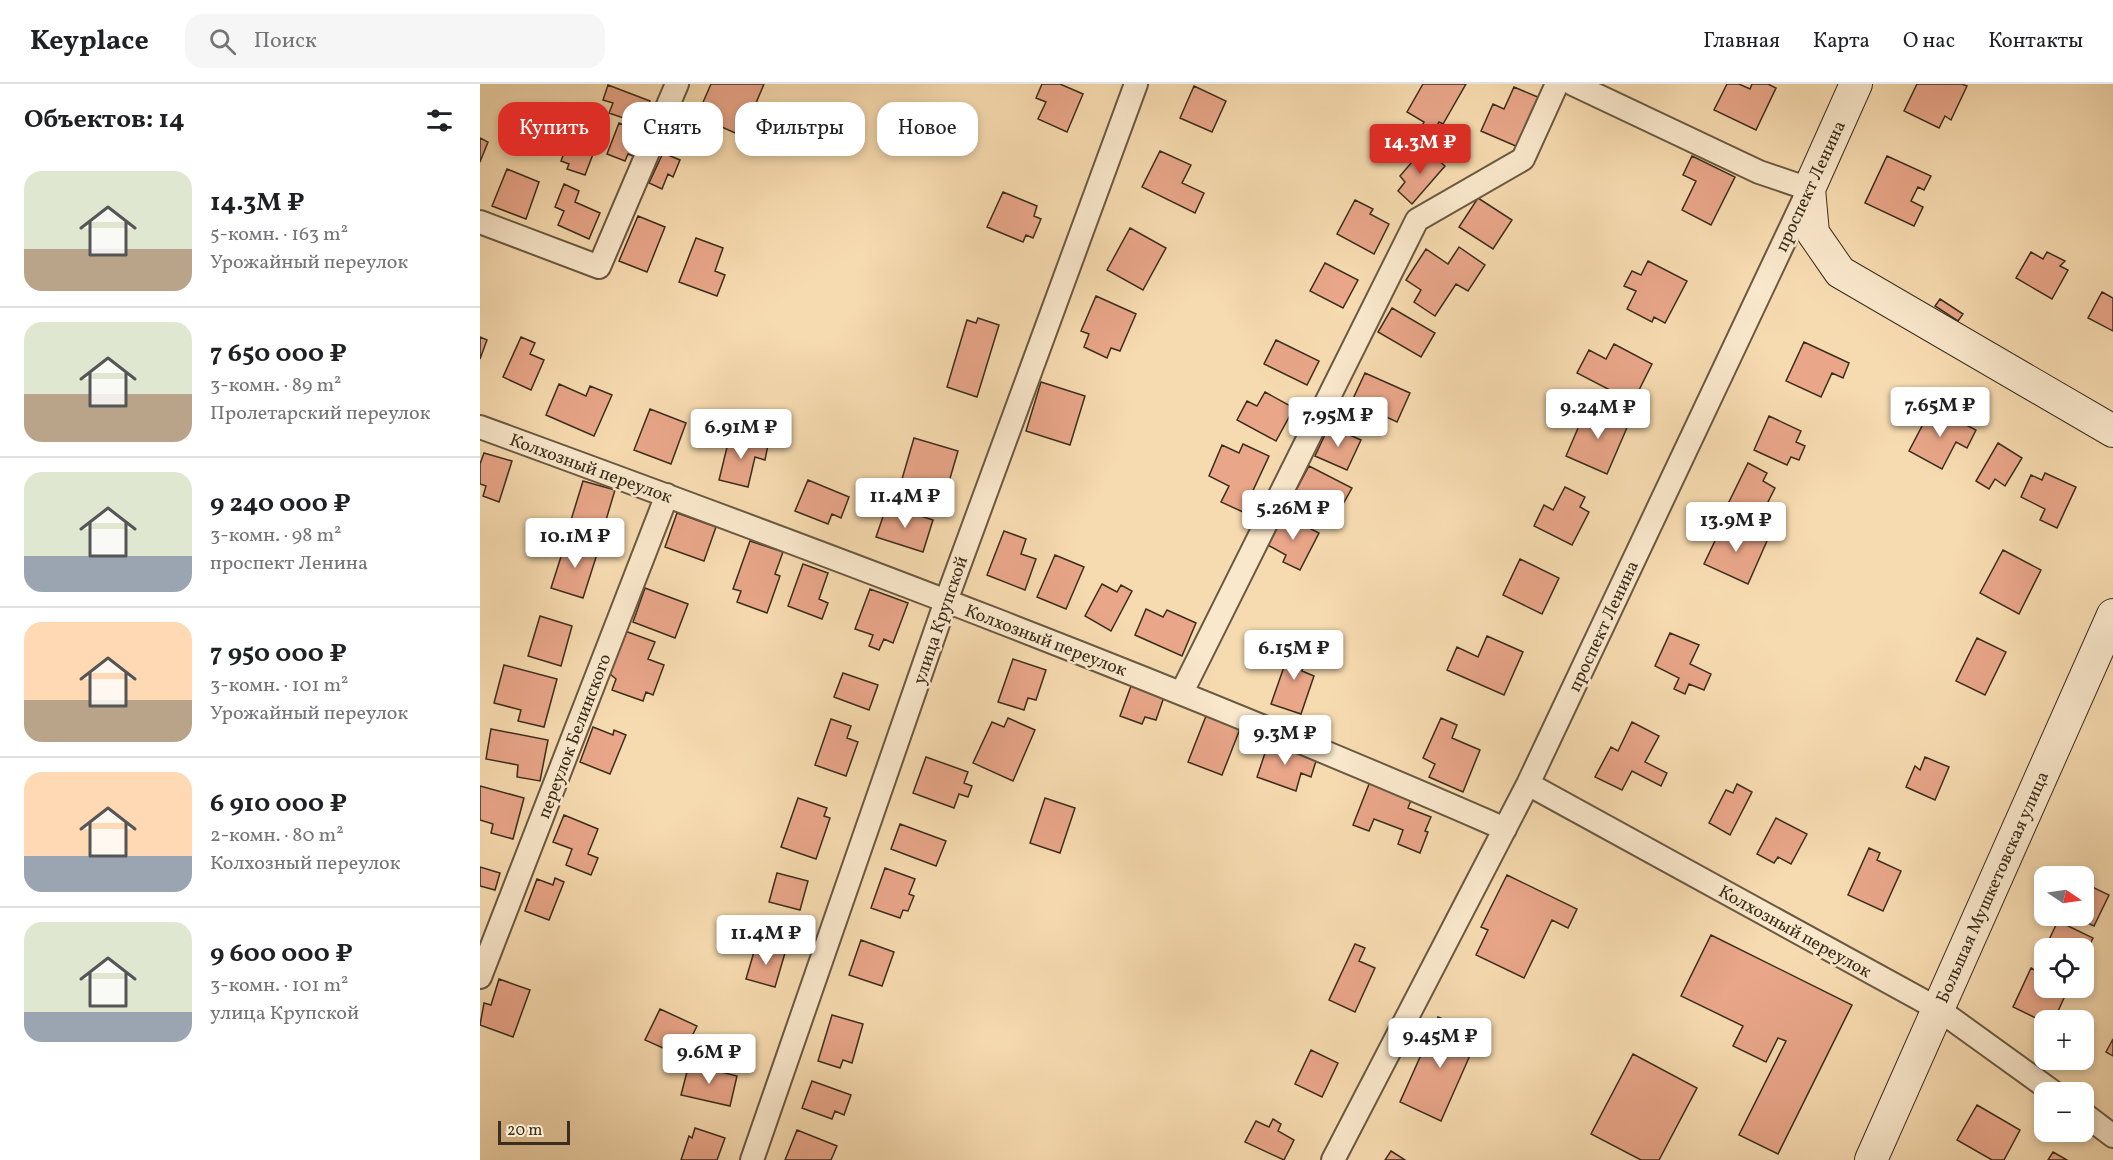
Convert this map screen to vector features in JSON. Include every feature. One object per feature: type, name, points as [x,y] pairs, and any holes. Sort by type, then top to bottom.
[{"type":"main road","name":"проспект Ленина","points":[[1809,189],[1856,84]]},
{"type":"main road","points":[[1809,189],[1813,233],[1840,272],[2113,431]]},
{"type":"main road","name":"Большая Мушкетовская улица","points":[[1871,1160],[2113,615]]},
{"type":"street","points":[[480,222],[598,267],[676,84]]},
{"type":"street","name":"улица Крупской","points":[[752,1160],[946,601],[1136,84]]},
{"type":"street","points":[[1182,692],[1417,220],[1522,159],[1557,84]]},
{"type":"street","points":[[1573,84],[1759,171],[1809,189]]},
{"type":"street","name":"проспект Ленина","points":[[1333,1160],[1528,784],[1809,189]]},
{"type":"street","name":"Колхозный переулок","points":[[480,427],[668,495],[1182,692],[1339,756],[1505,829]]},
{"type":"street","name":"переулок Белинского","points":[[480,977],[668,495]]},
{"type":"street","name":"Колхозный переулок","points":[[1528,784],[1938,1009],[2039,1082]]},
{"type":"street","points":[[2094,1122],[2113,1136]]},
{"type":"building","points":[[711,84],[764,84],[756,102],[735,102],[735,133],[723,128],[723,102],[703,102]]},
{"type":"building","points":[[1042,84],[1060,84],[1083,94],[1067,132],[1038,119],[1046,102],[1036,98]]},
{"type":"building","points":[[1423,84],[1466,84],[1443,124],[1439,122],[1429,140],[1418,133],[1424,122],[1407,112]]},
{"type":"building","points":[[1727,84],[1739,84],[1750,89],[1752,84],[1768,84],[1776,88],[1756,130],[1714,110]]},
{"type":"building","points":[[1917,84],[1967,86],[1951,120],[1945,116],[1939,128],[1904,111]]},
{"type":"building","points":[[608,85],[650,101],[622,102],[622,117],[610,113],[613,103],[603,100]]},
{"type":"building","points":[[1194,86],[1226,101],[1212,132],[1180,118]]},
{"type":"building","points":[[1514,87],[1540,98],[1518,147],[1481,131],[1493,104],[1504,109]]},
{"type":"building","points":[[619,123],[622,124],[622,156],[627,156],[625,161],[610,155],[610,146]]},
{"type":"building","points":[[480,138],[488,142],[480,162]]},
{"type":"building","points":[[1424,148],[1445,166],[1412,204],[1398,191],[1405,182],[1400,176]]},
{"type":"building","points":[[1160,151],[1191,165],[1182,183],[1204,193],[1195,213],[1142,187]]},
{"type":"building","points":[[563,156],[592,156],[585,175],[567,169],[569,164],[561,161]]},
{"type":"building","points":[[662,156],[670,156],[680,160],[673,177],[668,174],[662,189],[649,183]]},
{"type":"building","points":[[1692,156],[1735,177],[1711,225],[1682,210],[1696,181],[1683,175]]},
{"type":"building","points":[[1887,156],[1931,176],[1924,190],[1918,187],[1911,201],[1923,207],[1914,226],[1865,203]]},
{"type":"building","points":[[507,169],[539,182],[526,219],[492,206]]},
{"type":"building","points":[[564,184],[579,191],[575,202],[600,213],[589,239],[558,225],[564,211],[555,207]]},
{"type":"building","points":[[1003,192],[1037,206],[1034,216],[1041,219],[1033,238],[1026,235],[1023,242],[987,227]]},
{"type":"building","points":[[1478,198],[1512,220],[1493,249],[1459,227]]},
{"type":"building","points":[[1355,200],[1373,209],[1370,214],[1389,224],[1374,254],[1337,234]]},
{"type":"building","points":[[638,216],[665,227],[647,272],[619,261]]},
{"type":"building","points":[[1130,228],[1166,248],[1143,290],[1107,270]]},
{"type":"building","points":[[696,238],[723,248],[715,271],[725,275],[717,296],[679,282]]},
{"type":"building","points":[[1459,247],[1485,265],[1468,291],[1456,284],[1435,316],[1414,302],[1421,290],[1406,280],[1426,249],[1448,264]]},
{"type":"building","points":[[2031,252],[2043,259],[2047,252],[2065,261],[2060,266],[2068,270],[2052,299],[2016,278]]},
{"type":"building","points":[[1648,261],[1687,281],[1665,323],[1654,317],[1652,322],[1627,309],[1636,291],[1624,286],[1632,271],[1641,275]]},
{"type":"building","points":[[1325,263],[1358,280],[1343,308],[1310,291]]},
{"type":"building","points":[[2102,292],[2113,298],[2113,331],[2088,318]]},
{"type":"building","points":[[1096,296],[1136,314],[1120,351],[1111,348],[1107,358],[1084,347],[1089,334],[1081,331]]},
{"type":"building","points":[[1940,299],[1963,314],[1958,321],[1935,306]]},
{"type":"building","points":[[1392,308],[1435,333],[1421,357],[1378,332]]},
{"type":"building","points":[[978,318],[999,325],[977,397],[947,387],[967,320],[976,323]]},
{"type":"building","points":[[480,337],[487,340],[480,359]]},
{"type":"building","points":[[521,337],[535,343],[530,354],[544,360],[531,390],[503,377]]},
{"type":"building","points":[[1276,340],[1319,361],[1307,385],[1264,364]]},
{"type":"building","points":[[1804,342],[1849,363],[1843,378],[1832,373],[1821,397],[1786,381]]},
{"type":"building","points":[[1614,344],[1652,364],[1633,402],[1577,373],[1589,350],[1606,359]]},
{"type":"building","points":[[1365,373],[1410,393],[1397,422],[1352,401]]},
{"type":"building","points":[[1041,382],[1085,396],[1070,445],[1026,431]]},
{"type":"building","points":[[559,384],[586,396],[590,386],[612,395],[594,436],[546,415]]},
{"type":"building","points":[[1265,392],[1294,408],[1276,441],[1237,420],[1247,401],[1257,406]]},
{"type":"building","points":[[1588,405],[1629,423],[1607,474],[1566,456]]},
{"type":"building","points":[[1932,407],[1976,430],[1967,448],[1956,442],[1942,469],[1909,451]]},
{"type":"building","points":[[650,409],[686,423],[671,464],[634,450]]},
{"type":"building","points":[[1769,416],[1801,431],[1796,442],[1805,446],[1799,460],[1791,457],[1787,465],[1754,450]]},
{"type":"building","points":[[1329,426],[1361,440],[1347,470],[1315,456]]},
{"type":"building","points":[[730,435],[768,445],[765,460],[755,457],[748,487],[719,480]]},
{"type":"building","points":[[914,438],[958,451],[946,492],[902,479]]},
{"type":"building","points":[[1998,443],[2022,458],[2005,486],[1995,479],[1989,489],[1976,481]]},
{"type":"building","points":[[1243,444],[1269,456],[1243,512],[1221,502],[1229,486],[1209,476],[1222,445],[1239,453]]},
{"type":"building","points":[[484,453],[512,461],[499,502],[483,496],[486,486],[480,484],[480,464]]},
{"type":"building","points":[[1748,463],[1767,473],[1763,481],[1775,488],[1768,502],[1778,507],[1770,525],[1728,504]]},
{"type":"building","points":[[1309,466],[1352,488],[1338,513],[1332,509],[1323,525],[1312,518],[1319,505],[1295,492]]},
{"type":"building","points":[[2045,473],[2076,487],[2057,528],[2040,520],[2045,509],[2021,497],[2031,475],[2042,480]]},
{"type":"building","points":[[808,480],[849,497],[841,518],[832,514],[828,524],[795,511]]},
{"type":"building","points":[[583,481],[615,490],[603,530],[571,520]]},
{"type":"building","points":[[1565,487],[1585,497],[1580,507],[1589,512],[1572,545],[1534,526],[1544,505],[1553,510]]},
{"type":"building","points":[[887,505],[933,520],[923,552],[876,537]]},
{"type":"building","points":[[677,513],[716,527],[704,561],[665,547]]},
{"type":"building","points":[[1282,514],[1319,533],[1300,570],[1283,562],[1286,555],[1266,544]]},
{"type":"building","points":[[1724,522],[1767,541],[1748,584],[1704,564]]},
{"type":"building","points":[[1004,531],[1026,539],[1021,554],[1036,559],[1025,590],[987,575]]},
{"type":"building","points":[[566,541],[598,551],[583,598],[551,588]]},
{"type":"building","points":[[750,541],[783,552],[775,574],[780,576],[767,613],[737,602],[741,591],[733,589]]},
{"type":"building","points":[[2003,550],[2041,570],[2019,614],[1980,593]]},
{"type":"building","points":[[1055,555],[1084,567],[1066,609],[1037,597]]},
{"type":"building","points":[[1520,559],[1559,578],[1542,614],[1503,595]]},
{"type":"building","points":[[803,564],[828,573],[819,599],[828,603],[822,619],[788,606]]},
{"type":"building","points":[[1102,584],[1117,592],[1121,585],[1132,591],[1111,631],[1085,616]]},
{"type":"building","points":[[645,588],[688,604],[675,638],[633,622]]},
{"type":"building","points":[[870,589],[908,603],[893,643],[884,639],[879,650],[869,646],[873,635],[855,629]]},
{"type":"building","points":[[1146,609],[1163,617],[1167,610],[1196,623],[1182,656],[1135,635]]},
{"type":"building","points":[[540,616],[572,626],[561,666],[528,656]]},
{"type":"building","points":[[625,631],[655,642],[648,659],[664,665],[653,695],[646,692],[643,701],[612,690],[616,679],[610,674]]},
{"type":"building","points":[[1670,633],[1699,645],[1690,664],[1711,674],[1704,690],[1689,684],[1685,694],[1674,689],[1679,678],[1655,666]]},
{"type":"building","points":[[1487,636],[1523,652],[1504,695],[1447,670],[1457,647],[1478,657]]},
{"type":"building","points":[[1977,638],[2006,652],[1985,695],[1956,681]]},
{"type":"building","points":[[1293,641],[1310,647],[1302,671],[1314,676],[1301,714],[1271,704]]},
{"type":"building","points":[[1013,659],[1046,670],[1036,700],[1028,698],[1024,710],[998,702]]},
{"type":"building","points":[[504,665],[557,679],[544,727],[518,721],[521,710],[494,703]]},
{"type":"building","points":[[843,673],[878,685],[869,710],[834,697]]},
{"type":"building","points":[[1131,686],[1164,697],[1156,720],[1145,717],[1142,724],[1120,716]]},
{"type":"building","points":[[1206,716],[1240,729],[1222,775],[1188,762]]},
{"type":"building","points":[[1008,718],[1035,730],[1013,781],[973,763],[992,722],[1004,727]]},
{"type":"building","points":[[1441,718],[1457,725],[1452,738],[1480,750],[1463,792],[1429,777],[1435,764],[1423,758]]},
{"type":"building","points":[[831,719],[851,726],[847,738],[858,742],[846,776],[815,765]]},
{"type":"building","points":[[1632,722],[1659,736],[1645,762],[1667,773],[1661,786],[1632,771],[1622,790],[1595,777],[1611,747],[1618,751]]},
{"type":"building","points":[[593,727],[613,735],[614,730],[626,735],[610,774],[580,762]]},
{"type":"building","points":[[491,729],[548,740],[540,781],[517,777],[518,765],[486,759]]},
{"type":"building","points":[[1269,741],[1317,758],[1311,777],[1301,773],[1296,791],[1257,777]]},
{"type":"building","points":[[926,757],[968,772],[964,783],[972,786],[968,797],[959,794],[954,808],[913,793]]},
{"type":"building","points":[[1925,757],[1949,767],[1935,800],[1906,787],[1915,766],[1920,770]]},
{"type":"building","points":[[1371,779],[1413,795],[1408,808],[1431,817],[1420,853],[1398,844],[1403,830],[1374,819],[1369,831],[1353,825]]},
{"type":"building","points":[[1737,784],[1752,792],[1730,835],[1709,823],[1726,790],[1733,793]]},
{"type":"building","points":[[480,786],[524,798],[513,839],[491,833],[493,824],[480,820]]},
{"type":"building","points":[[798,798],[827,808],[824,816],[830,818],[816,859],[781,847]]},
{"type":"building","points":[[1045,798],[1075,808],[1060,853],[1030,843]]},
{"type":"building","points":[[564,815],[598,829],[588,854],[598,858],[591,875],[566,865],[572,849],[553,842]]},
{"type":"building","points":[[1776,818],[1807,834],[1791,864],[1778,857],[1774,863],[1757,854]]},
{"type":"building","points":[[900,824],[946,841],[936,866],[891,849]]},
{"type":"building","points":[[1869,848],[1880,853],[1877,860],[1901,871],[1883,911],[1848,895]]},
{"type":"building","points":[[480,867],[500,873],[495,890],[480,886]]},
{"type":"building","points":[[885,868],[915,879],[909,894],[914,896],[908,911],[903,910],[900,918],[871,908]]},
{"type":"building","points":[[777,873],[808,881],[800,910],[769,902]]},
{"type":"building","points":[[1507,875],[1577,909],[1568,928],[1552,920],[1524,978],[1476,955],[1488,930],[1481,927]]},
{"type":"building","points":[[555,878],[564,882],[549,920],[525,911],[537,879],[553,885]]},
{"type":"building","points":[[2094,888],[2109,895],[2094,926]]},
{"type":"building","points":[[2056,926],[2068,926],[2093,938],[2050,938]]},
{"type":"building","points":[[1711,935],[1852,1005],[1778,1154],[1739,1135],[1786,1041],[1778,1038],[1766,1062],[1733,1046],[1743,1026],[1681,996]]},
{"type":"building","points":[[861,940],[894,952],[882,986],[849,975]]},
{"type":"building","points":[[1355,944],[1365,948],[1359,961],[1375,968],[1355,1012],[1329,1000]]},
{"type":"building","points":[[756,945],[785,953],[775,987],[746,979]]},
{"type":"building","points":[[2031,968],[2034,970],[2034,998],[2064,998],[2059,1010],[2034,1010],[2034,1017],[2013,1007]]},
{"type":"building","points":[[499,979],[530,990],[513,1037],[480,1025],[484,1003],[491,1005]]},
{"type":"building","points":[[660,1009],[697,1026],[693,1034],[698,1036],[694,1046],[689,1043],[683,1057],[645,1040]]},
{"type":"building","points":[[832,1015],[863,1024],[852,1063],[843,1060],[840,1068],[818,1061]]},
{"type":"building","points":[[1438,1017],[1479,1035],[1441,1121],[1400,1102]]},
{"type":"building","points":[[2113,1039],[2113,1056],[2106,1052]]},
{"type":"building","points":[[1311,1050],[1338,1063],[1322,1097],[1295,1084]]},
{"type":"building","points":[[1633,1054],[1697,1088],[1659,1160],[1641,1160],[1591,1134]]},
{"type":"building","points":[[689,1064],[737,1076],[730,1106],[681,1095]]},
{"type":"building","points":[[812,1081],[851,1095],[844,1115],[835,1111],[832,1119],[802,1108]]},
{"type":"building","points":[[1977,1105],[2020,1130],[2004,1160],[1992,1160],[1957,1140]]},
{"type":"building","points":[[1273,1119],[1281,1124],[1278,1131],[1294,1140],[1284,1160],[1245,1142],[1256,1121],[1269,1127]]},
{"type":"building","points":[[695,1128],[725,1138],[717,1160],[681,1160],[689,1136],[692,1138]]},
{"type":"building","points":[[797,1130],[837,1146],[831,1160],[785,1160]]},
{"type":"building","points":[[1391,1151],[1405,1160],[1385,1160]]},
{"type":"building","points":[[2053,1152],[2067,1160],[2048,1160]]}]
